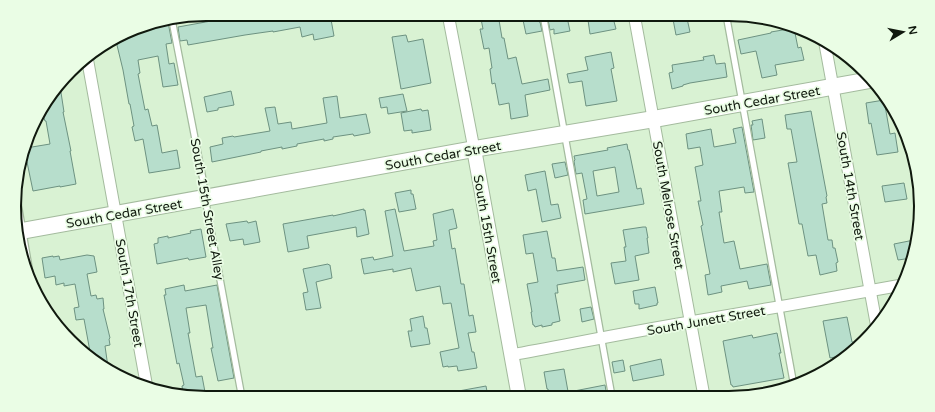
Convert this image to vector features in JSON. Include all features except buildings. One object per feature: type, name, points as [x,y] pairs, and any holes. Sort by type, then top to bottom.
[{"type":"main road","name":"South Cedar Street","points":[[23,231],[474,149],[654,119],[865,81]]},
{"type":"street","name":"South 15th Street","points":[[449,21],[518,391]]},
{"type":"street","name":"South Melrose Street","points":[[635,21],[703,391]]},
{"type":"street","name":"South 14th Street","points":[[826,48],[875,320]]},
{"type":"street","name":"South 17th Street","points":[[88,63],[146,381]]},
{"type":"street","name":"South Junett Street","points":[[511,355],[896,286]]},
{"type":"lane","points":[[544,21],[611,391]]},
{"type":"lane","points":[[727,21],[793,379]]},
{"type":"lane","name":"South 15th Street Alley","points":[[173,25],[203,180],[241,391]]}]
